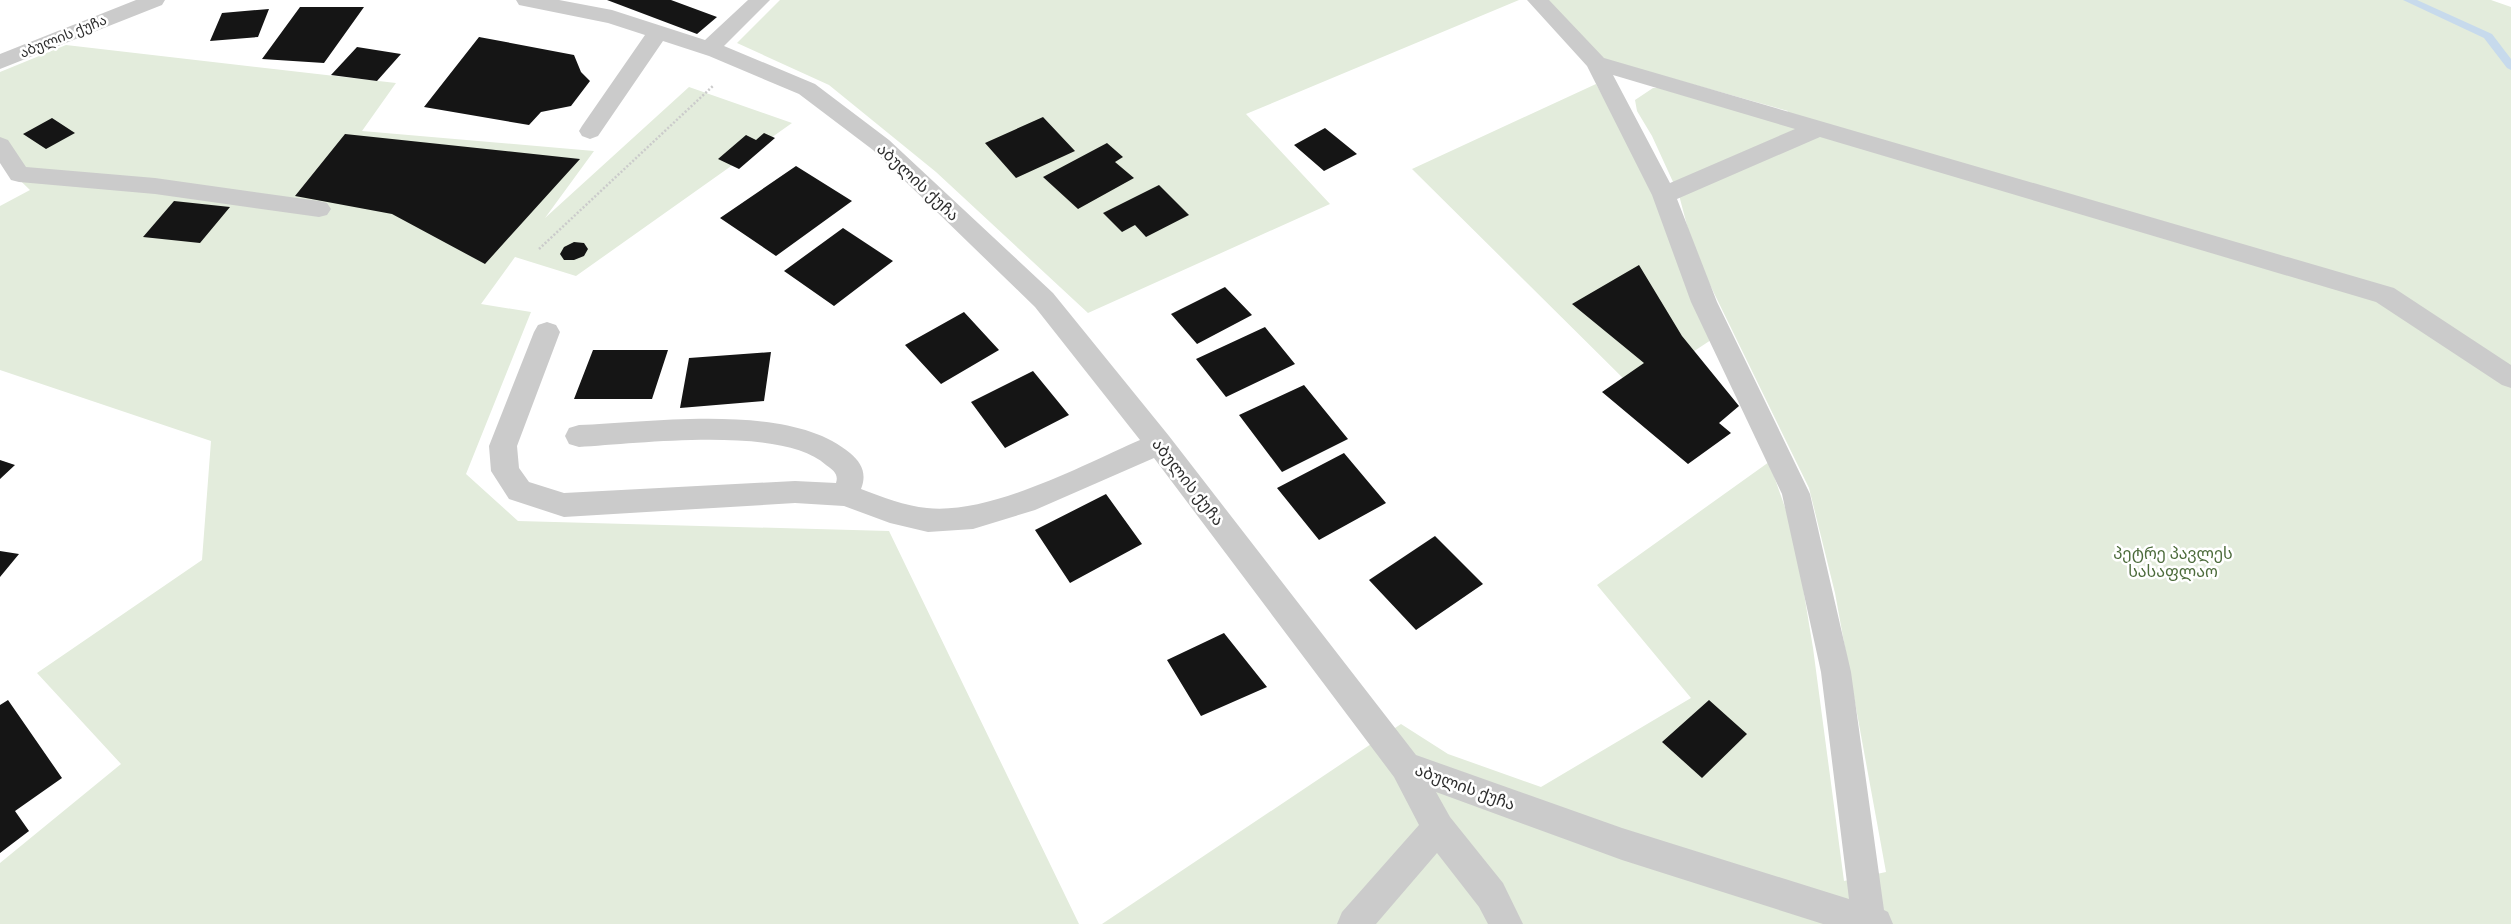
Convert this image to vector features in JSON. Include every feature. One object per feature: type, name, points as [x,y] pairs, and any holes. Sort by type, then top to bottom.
[{"type":"street","name":"აბულის ქუჩა","points":[[0,62],[155,0]]},
{"type":"street","name":"აბულის ქუჩა","points":[[526,0],[612,17],[709,48],[807,89],[881,146],[1044,300],[1159,444],[1405,766],[1622,844],[1872,924]]},
{"type":"street","points":[[709,48],[760,0]]},
{"type":"street","points":[[1537,0],[1596,63],[1664,195],[1704,302],[1796,494],[1836,672],[1872,924]]},
{"type":"street","points":[[590,131],[658,32]]},
{"type":"street","points":[[1596,63],[2385,295],[2511,378]]},
{"type":"street","points":[[1664,195],[1819,128]]},
{"type":"street","points":[[0,146],[19,174],[156,186],[319,209]]},
{"type":"street","points":[[547,332],[503,446],[505,471],[519,491],[564,504],[795,492],[845,495],[890,511],[928,520],[973,517],[1025,502],[1159,444]]},
{"type":"street","points":[[579,436],[733,429],[769,431],[804,441],[832,454],[849,468],[851,480],[845,495]]},
{"type":"street","points":[[1405,766],[1438,828],[1491,895],[1506,924]]},
{"type":"street","points":[[1354,924],[1438,828]]},
{"type":"path","points":[[539,248],[740,61]]},
{"type":"green space","points":[[780,0],[1519,0],[1246,114],[1330,204],[1088,313],[936,172],[829,85],[737,43]]},
{"type":"green space","name":"პეტრე პავლეს სასაფლაო","points":[[1547,0],[2491,0],[2511,7],[2511,924],[1102,924],[1401,724],[1448,754],[1541,787],[1691,698],[1597,585],[1769,462],[1794,533],[1813,648],[1844,881],[1886,872],[1835,593],[1809,488],[1694,252],[1679,195],[1652,136],[1637,111],[1635,100],[1653,88],[1670,88],[1781,121],[1788,111],[1599,58]]},
{"type":"green space","points":[[66,45],[396,83],[362,131],[594,151],[545,218],[689,87],[792,123],[576,276],[515,257],[481,304],[531,312],[466,474],[518,521],[889,531],[1079,924],[0,924],[0,863],[121,764],[37,673],[202,560],[211,441],[0,370],[0,206],[30,190],[0,161],[0,72]]},
{"type":"green space","points":[[1596,84],[1640,163],[1714,338],[1635,390],[1412,169]]},
{"type":"building","points":[[607,0],[671,0],[717,17],[697,34]]},
{"type":"building","points":[[300,7],[364,7],[324,63],[262,59]]},
{"type":"building","points":[[269,9],[258,37],[210,41],[222,13]]},
{"type":"building","points":[[479,37],[574,55],[581,72],[590,81],[571,106],[541,112],[529,125],[424,107]]},
{"type":"building","points":[[357,47],[401,54],[377,81],[331,75]]},
{"type":"building","points":[[1043,117],[1075,151],[1016,178],[985,143]]},
{"type":"building","points":[[52,118],[75,133],[46,149],[23,134]]},
{"type":"building","points":[[1325,128],[1357,154],[1324,171],[1294,145]]},
{"type":"building","points":[[764,133],[775,138],[739,169],[718,159],[746,135],[756,140]]},
{"type":"building","points":[[345,134],[580,159],[485,264],[392,214],[295,196]]},
{"type":"building","points":[[1107,143],[1123,157],[1115,162],[1134,178],[1078,209],[1043,177]]},
{"type":"building","points":[[796,166],[852,201],[776,256],[720,218]]},
{"type":"building","points":[[1159,185],[1189,215],[1146,237],[1135,225],[1122,232],[1103,213]]},
{"type":"building","points":[[174,201],[230,207],[200,243],[143,237]]},
{"type":"building","points":[[843,228],[893,261],[834,306],[784,271]]},
{"type":"building","points":[[574,242],[584,243],[588,249],[584,256],[574,260],[564,260],[560,254],[564,247]]},
{"type":"building","points":[[1639,265],[1682,336],[1739,406],[1719,423],[1731,433],[1688,464],[1602,392],[1644,363],[1572,304]]},
{"type":"building","points":[[1225,287],[1252,315],[1197,344],[1171,314]]},
{"type":"building","points":[[964,312],[999,350],[941,384],[905,345]]},
{"type":"building","points":[[1265,327],[1295,364],[1226,397],[1196,359]]},
{"type":"building","points":[[593,350],[668,350],[652,399],[574,399]]},
{"type":"building","points":[[771,352],[764,401],[680,408],[689,358]]},
{"type":"building","points":[[1033,371],[1069,415],[1005,448],[971,402]]},
{"type":"building","points":[[1304,385],[1348,439],[1282,472],[1239,415]]},
{"type":"building","points":[[1344,453],[1386,503],[1319,540],[1277,488]]},
{"type":"building","points":[[0,460],[15,465],[0,479]]},
{"type":"building","points":[[1106,494],[1142,544],[1070,583],[1035,530]]},
{"type":"building","points":[[1435,536],[1483,584],[1416,630],[1369,580]]},
{"type":"building","points":[[0,551],[19,554],[0,577]]},
{"type":"building","points":[[1224,633],[1267,687],[1201,716],[1167,660]]},
{"type":"building","points":[[8,700],[62,778],[15,811],[29,831],[0,853],[0,705]]},
{"type":"building","points":[[1709,700],[1747,734],[1702,778],[1662,742]]},
{"type":"waterway","points":[[2408,0],[2488,36],[2511,66]]}]
